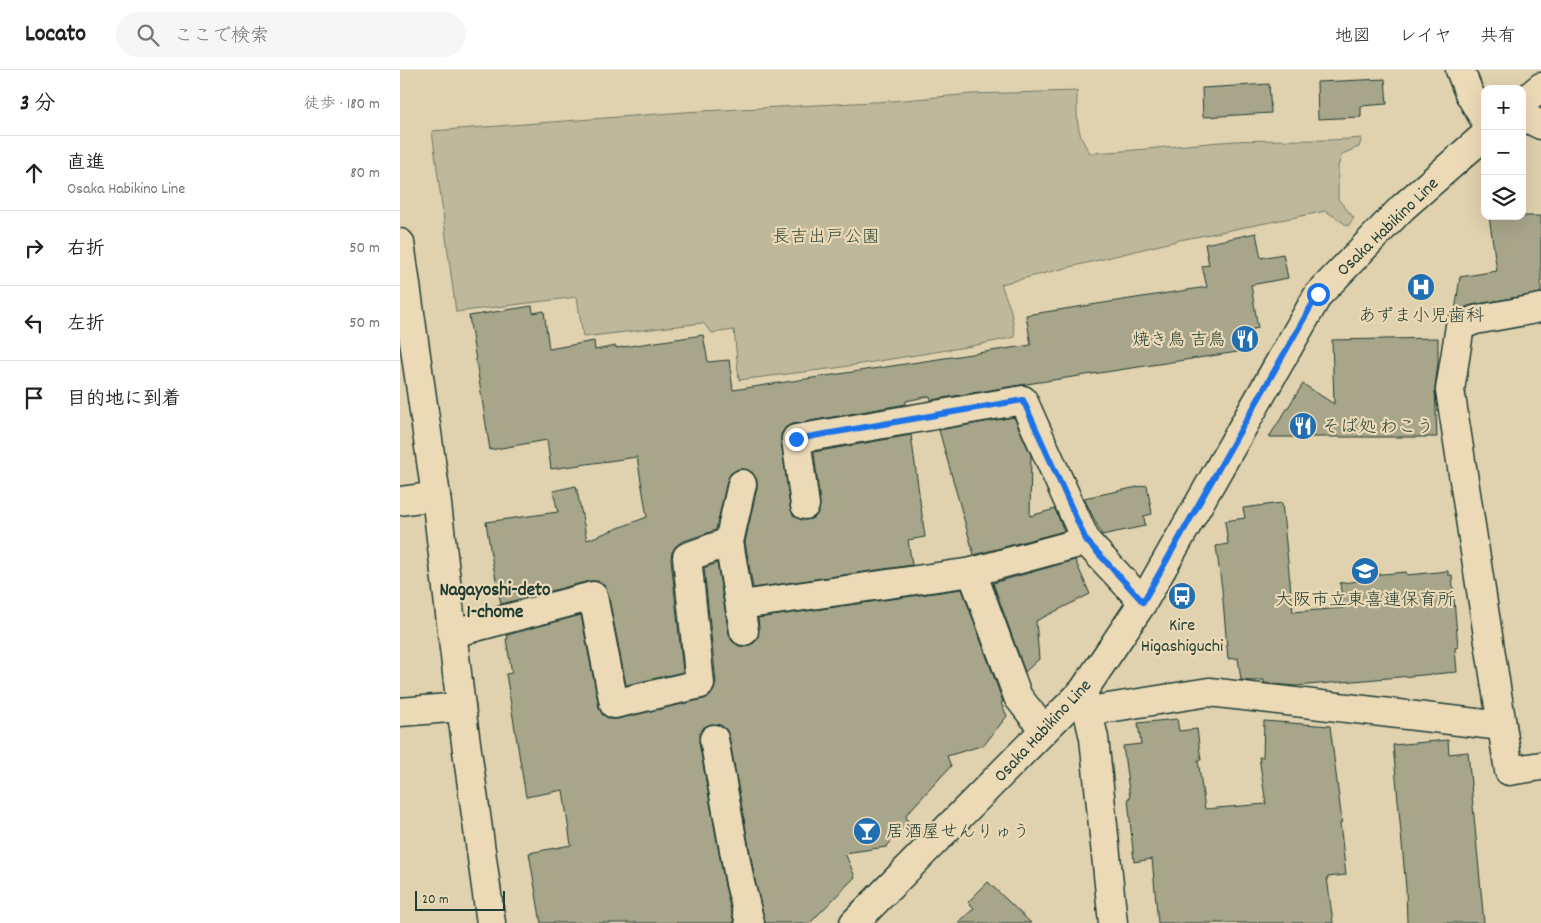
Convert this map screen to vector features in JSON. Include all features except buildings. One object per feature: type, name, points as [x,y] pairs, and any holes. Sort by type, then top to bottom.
[{"type":"street","points":[[1460,70],[1469,92],[1481,113]]},
{"type":"street","points":[[1526,100],[1541,87]]},
{"type":"street","points":[[1526,118],[1541,125]]},
{"type":"street","name":"Osaka Habikino Line","points":[[854,923],[1044,730],[1086,701],[1318,294],[1402,208],[1481,139]]},
{"type":"street","points":[[400,243],[436,496],[461,707],[490,923]]},
{"type":"street","points":[[1541,308],[1475,320],[1460,326],[1450,390],[1509,771],[1541,766]]},
{"type":"street","points":[[805,505],[796,439],[1023,400],[1086,540],[1143,602]]},
{"type":"street","points":[[742,484],[729,542],[742,618],[972,572],[1086,540]]},
{"type":"street","points":[[400,501],[436,496]]},
{"type":"street","points":[[453,633],[593,596],[614,704],[700,684],[687,557],[729,542]]},
{"type":"street","points":[[972,572],[1018,697],[1044,730]]},
{"type":"street","points":[[1113,923],[1094,738],[1086,701],[1209,692],[1502,726]]},
{"type":"street","points":[[400,712],[461,707]]},
{"type":"street","points":[[714,740],[740,883],[750,923]]},
{"type":"green space","name":"長吉出戸公園","points":[[1077,91],[1079,131],[1090,153],[1235,141],[1362,138],[1359,147],[1342,154],[1338,166],[1338,199],[1354,218],[1348,226],[1326,211],[1180,240],[1001,284],[1011,311],[1015,337],[972,346],[836,368],[739,380],[734,330],[712,333],[703,323],[583,337],[577,297],[456,312],[432,131],[685,112],[892,101],[972,94]]},
{"type":"place","name":"あずま小児歯科","points":[[1421,287]]},
{"type":"place","name":"焼き鳥 吉鳥","points":[[1245,339]]},
{"type":"place","name":"そば処 わこう","points":[[1303,426]]},
{"type":"place","name":"大阪市立東喜連保育所","points":[[1365,571]]},
{"type":"place","name":"Kire Higashiguchi","points":[[1182,596]]},
{"type":"place","name":"居酒屋せんりゅう","points":[[867,831]]},
{"type":"district","name":"Nagayoshi-deto 1-chome","points":[[495,599]]},
{"type":"route","points":[[796,439],[1023,400],[1086,540],[1143,602],[1318,294]]}]
